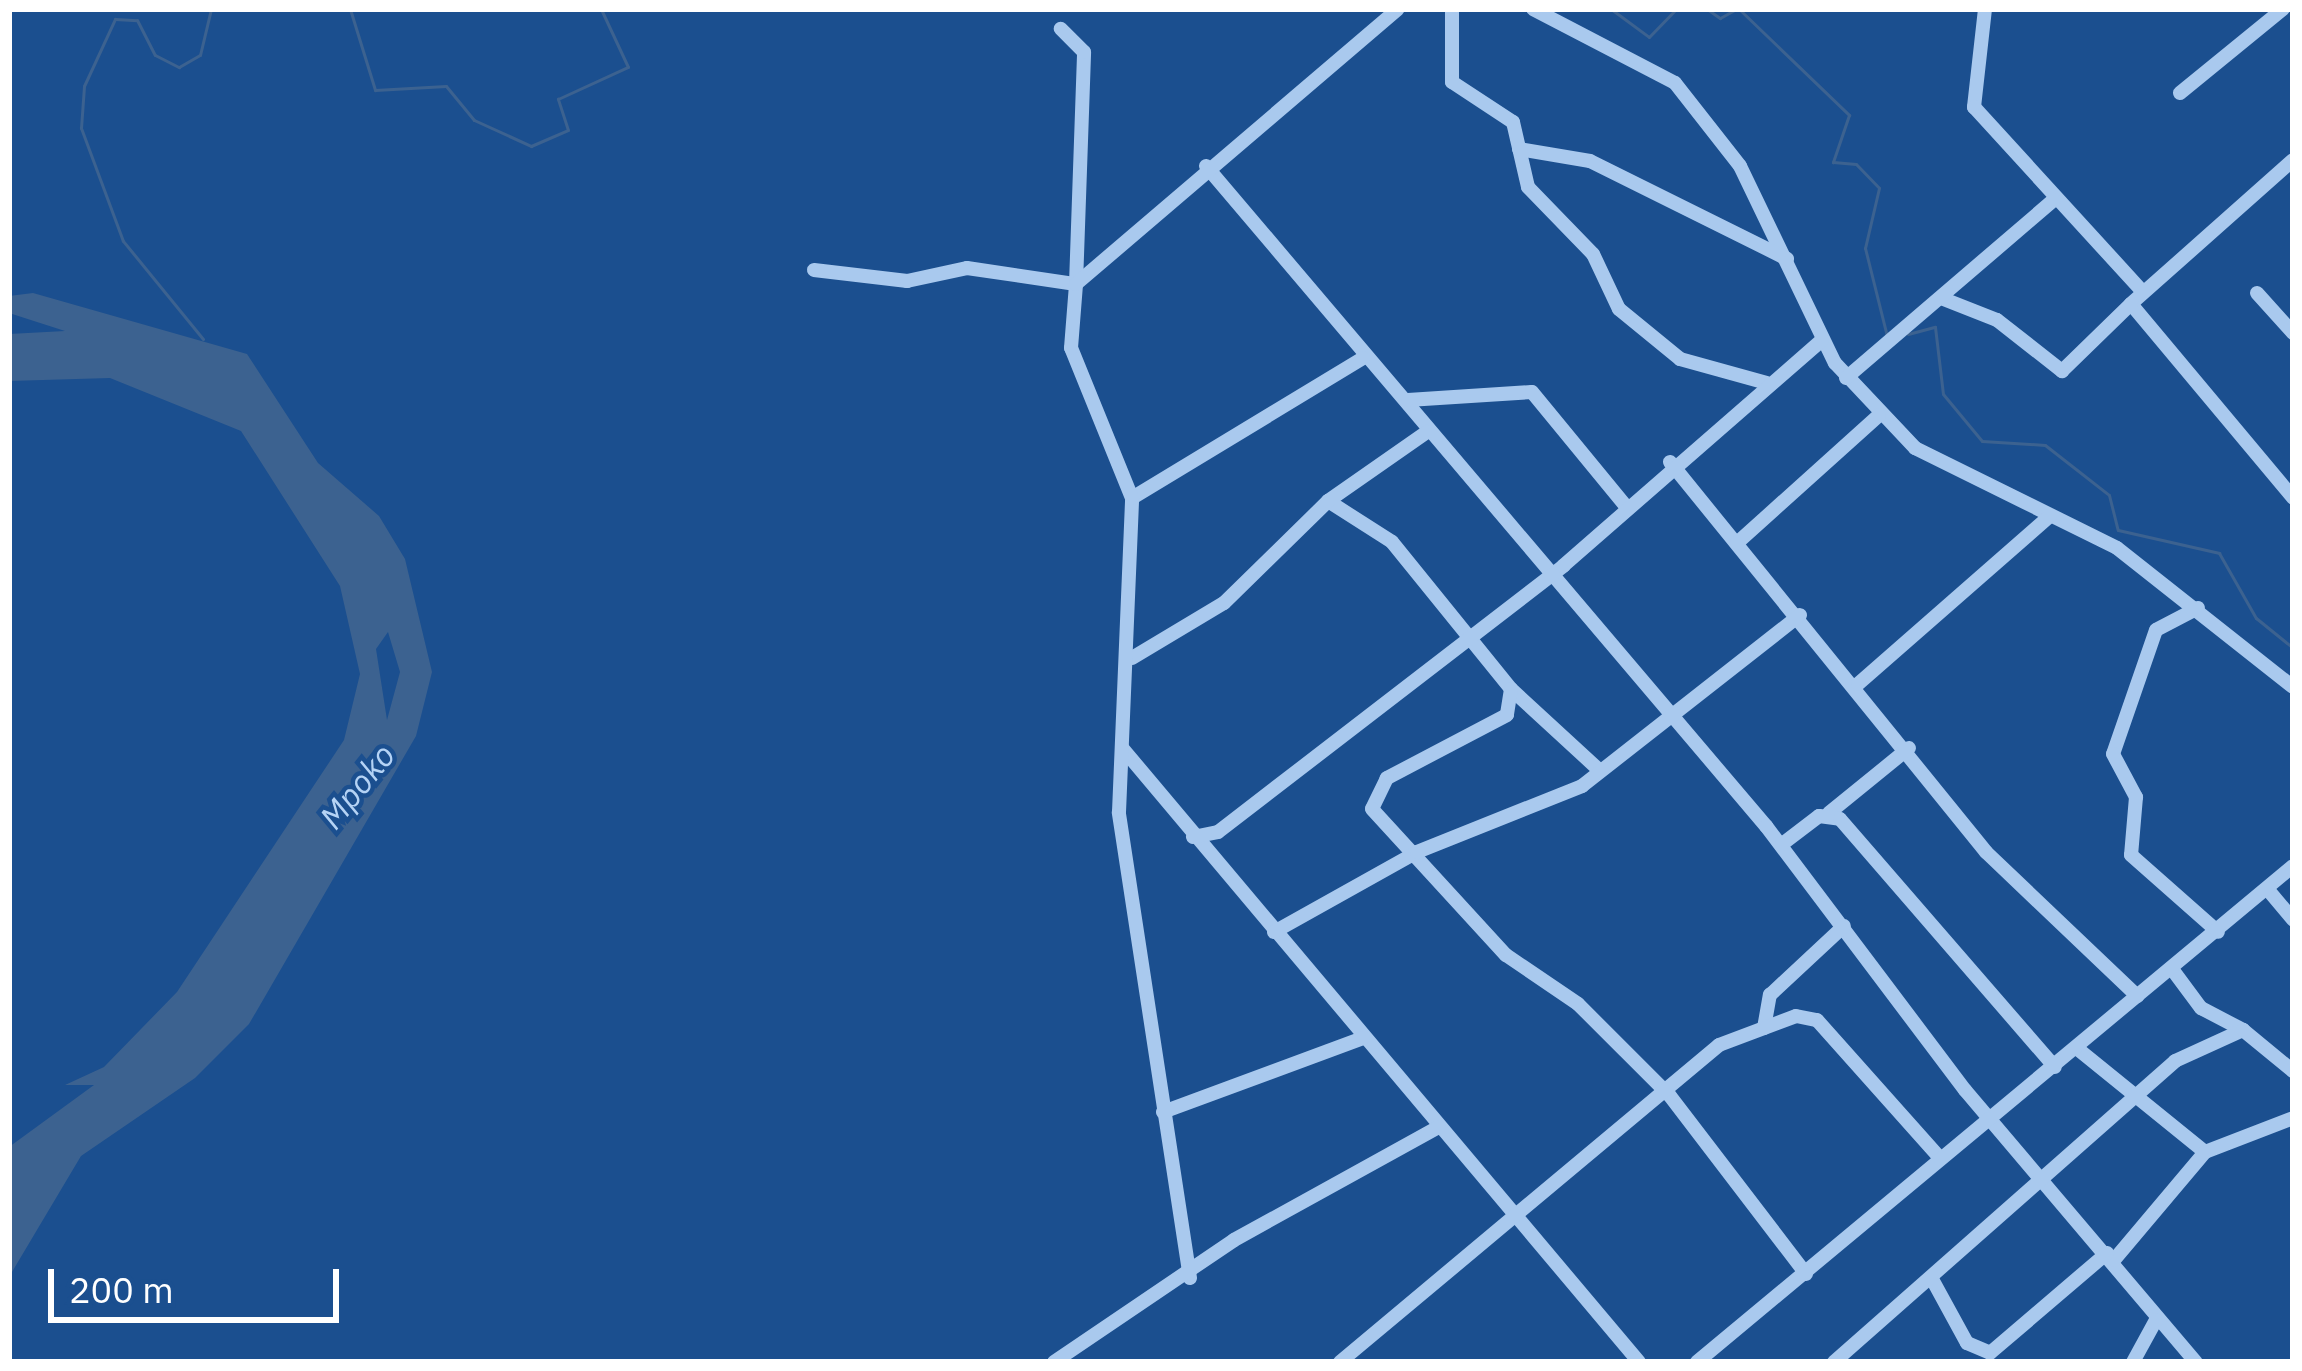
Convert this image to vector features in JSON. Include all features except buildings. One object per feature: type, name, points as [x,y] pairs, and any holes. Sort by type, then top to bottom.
[{"type":"street","points":[[1076,284],[1206,166],[1398,9]]},
{"type":"street","points":[[1452,9],[1452,82],[1513,122],[1528,187],[1583,242],[1647,336],[1711,373],[1767,382]]},
{"type":"street","points":[[1533,9],[1676,83],[1740,166],[1822,340],[1846,378],[1879,415],[1949,472],[2050,516],[2198,608],[2293,687]]},
{"type":"street","points":[[1985,9],[1974,107],[2141,290]]},
{"type":"street","points":[[2180,93],[2288,11]]},
{"type":"street","points":[[1061,28],[1084,52],[1071,348],[1132,498],[1132,658],[1123,749],[1122,845],[1190,1278]]},
{"type":"street","points":[[1520,149],[1589,161],[1787,260]]},
{"type":"street","points":[[1941,298],[1997,320],[2062,371],[2141,290],[2293,160]]},
{"type":"street","points":[[1206,166],[1363,358],[1408,400],[1427,432],[1548,577],[1781,845],[1987,1117],[2196,1362]]},
{"type":"street","points":[[1846,378],[2054,200]]},
{"type":"street","points":[[814,270],[907,281],[967,268],[1076,284]]},
{"type":"street","points":[[2257,292],[2293,333]]},
{"type":"street","points":[[2131,304],[2293,498]]},
{"type":"street","points":[[1193,837],[1218,832],[1467,630],[1548,577],[1670,462],[1822,340]]},
{"type":"street","points":[[1132,498],[1363,358]]},
{"type":"street","points":[[1408,400],[1532,392],[1624,504]]},
{"type":"street","points":[[1737,543],[1879,415]]},
{"type":"street","points":[[1132,658],[1223,603],[1328,501],[1427,432]]},
{"type":"street","points":[[1670,462],[1858,684],[1986,852],[2137,996]]},
{"type":"street","points":[[2278,480],[2293,467]]},
{"type":"street","points":[[1328,501],[1392,542],[1511,689],[1599,770]]},
{"type":"street","points":[[1858,684],[2050,516]]},
{"type":"street","points":[[2198,608],[2156,630],[2113,754],[2135,797],[2131,855],[2218,932]]},
{"type":"street","points":[[1274,932],[1413,854],[1599,770],[1672,721],[1800,615]]},
{"type":"street","points":[[1511,689],[1507,715],[1374,788],[1372,809],[1506,955],[1578,1004],[1670,1096],[1806,1274]]},
{"type":"street","points":[[1781,845],[1909,748]]},
{"type":"street","points":[[1123,749],[1639,1362]]},
{"type":"street","points":[[1829,813],[1956,943],[2055,1067]]},
{"type":"street","points":[[1697,1362],[1715,1356],[1938,1156],[2079,1050],[2293,866]]},
{"type":"street","points":[[2269,891],[2293,920]]},
{"type":"street","points":[[1764,1028],[1770,995],[1844,926]]},
{"type":"street","points":[[2171,969],[2201,1008],[2243,1030],[2293,1072]]},
{"type":"street","points":[[1340,1362],[1670,1096],[1719,1045],[1764,1028],[1817,1020],[1938,1156]]},
{"type":"street","points":[[1834,1362],[1932,1279],[1945,1255],[2045,1180],[2175,1060],[2243,1030]]},
{"type":"street","points":[[1162,1112],[1363,1038]]},
{"type":"street","points":[[2079,1050],[2141,1093],[2204,1152]]},
{"type":"street","points":[[1932,1279],[1967,1343],[1990,1353],[2110,1256],[2204,1152],[2293,1118]]},
{"type":"street","points":[[1054,1362],[1190,1278],[1234,1240],[1439,1126]]},
{"type":"street","points":[[2134,1362],[2156,1320]]},
{"type":"water","name":"Mpoko","points":[[33,293],[247,354],[318,463],[379,516],[405,559],[432,672],[416,736],[249,1024],[195,1078],[81,1156],[9,1277],[9,1147],[94,1085],[65,1085],[104,1067],[177,992],[344,740],[360,674],[340,586],[241,431],[110,378],[9,381],[9,334],[65,331],[9,313],[9,296]],"holes":[[[388,632],[400,672],[387,720],[376,649]]]},
{"type":"waterway","points":[[203,339],[123,241],[81,128],[84,86],[115,19],[137,20],[155,55],[179,67],[200,55],[211,9]]},
{"type":"waterway","points":[[350,9],[375,90],[446,86],[474,120],[531,146],[568,130],[558,99],[628,67],[601,9]]},
{"type":"waterway","points":[[1611,9],[1649,37],[1676,9]]},
{"type":"waterway","points":[[1707,9],[1720,18],[1736,9]]},
{"type":"waterway","points":[[1739,9],[1849,115],[1833,162],[1856,164],[1879,188],[1865,248],[1887,336]]},
{"type":"waterway","points":[[1908,334],[1935,327],[1943,394],[1982,441],[2045,445],[2109,495],[2118,530],[2219,553],[2256,618],[2293,648]]}]
